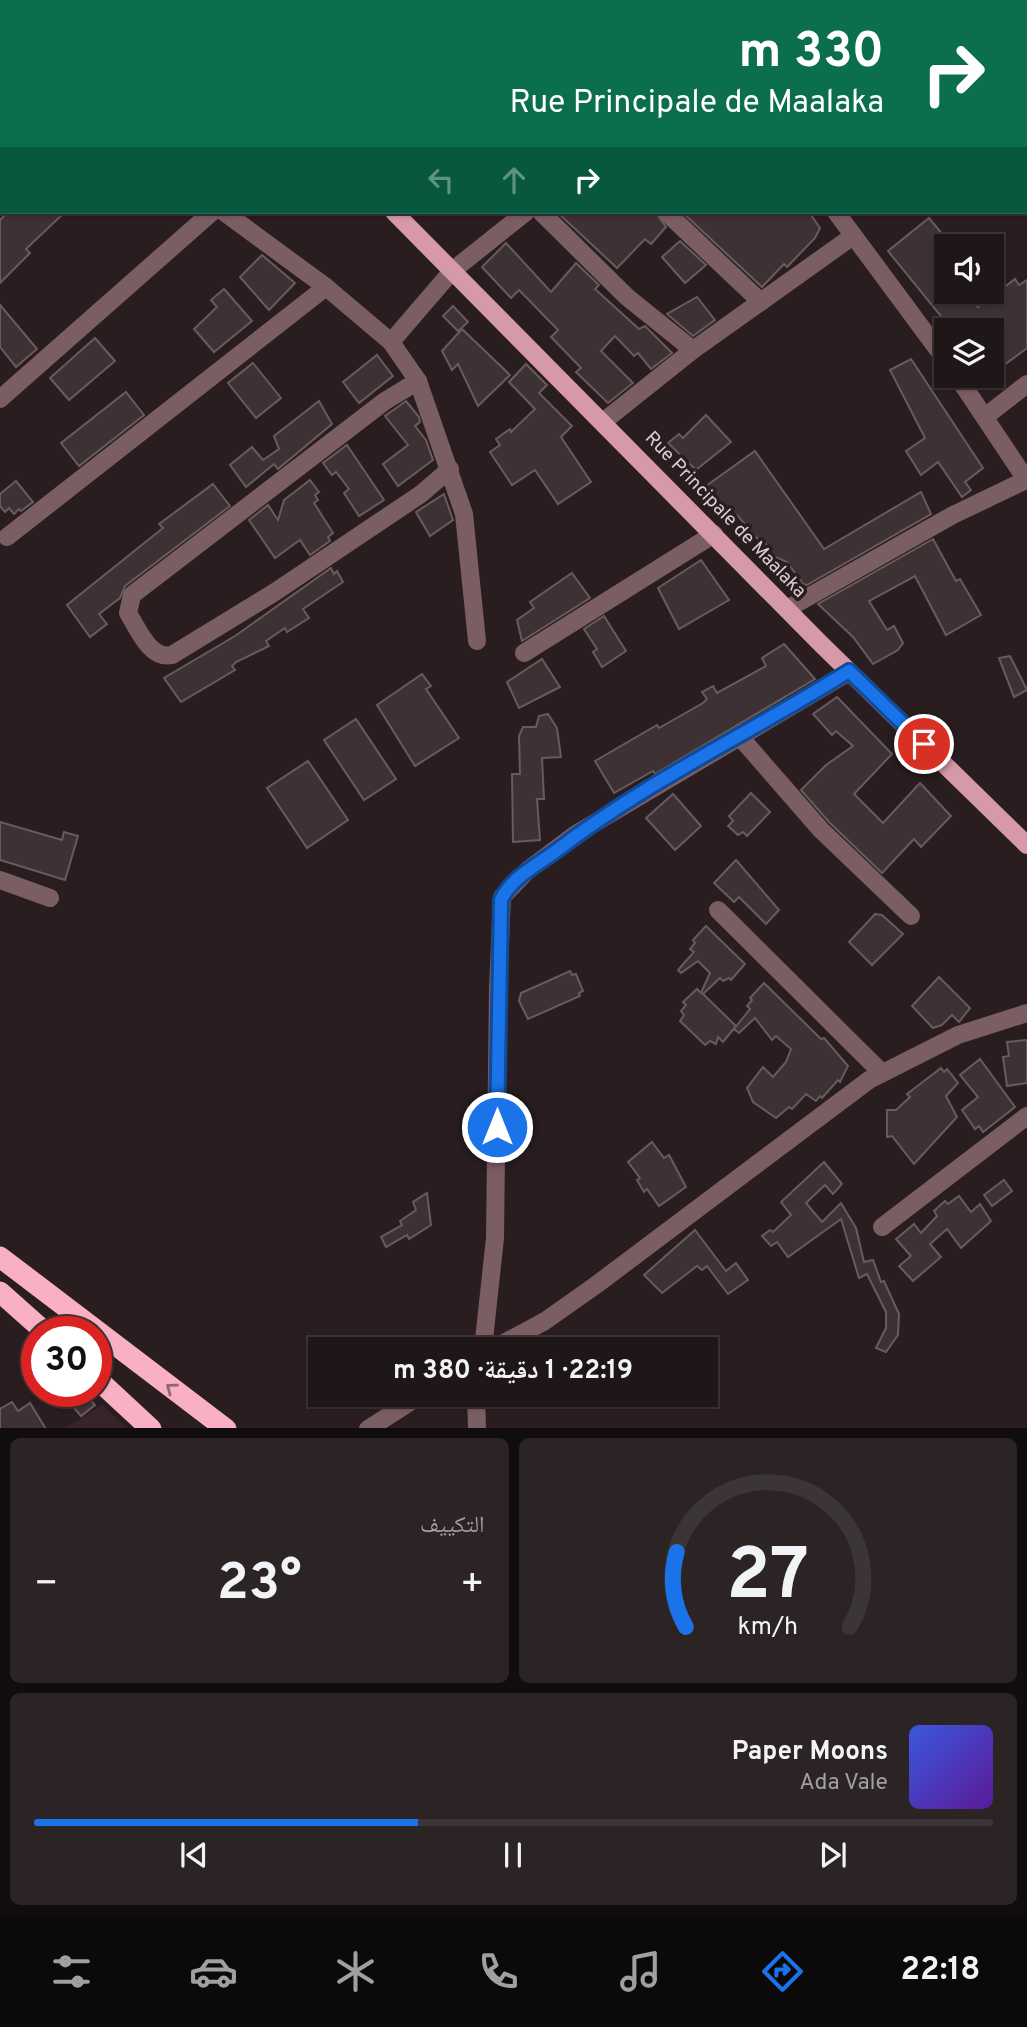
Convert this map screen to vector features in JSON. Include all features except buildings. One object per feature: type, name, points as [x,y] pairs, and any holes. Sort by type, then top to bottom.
[{"type":"highway","points":[[0,1257],[225,1428]]},
{"type":"highway","points":[[0,1293],[27,1316]]},
{"type":"highway","points":[[112,1393],[150,1428]]},
{"type":"main road","name":"Rue Principale de Maalaka","points":[[396,214],[849,671],[1027,845]]},
{"type":"street","points":[[0,399],[210,214]]},
{"type":"street","points":[[227,214],[326,287],[391,342],[418,381],[464,514],[477,641]]},
{"type":"street","points":[[391,342],[452,271],[523,214]]},
{"type":"street","points":[[543,214],[627,297],[693,350]]},
{"type":"street","points":[[668,214],[761,302]]},
{"type":"street","points":[[837,214],[934,345]]},
{"type":"street","points":[[604,421],[693,350],[853,236]]},
{"type":"street","points":[[8,537],[326,287]]},
{"type":"street","points":[[418,381],[384,401],[132,595],[128,613],[154,653],[163,657],[172,655],[275,592],[421,494],[450,469]]},
{"type":"street","points":[[986,416],[1027,384]]},
{"type":"street","points":[[787,609],[953,515],[1027,481],[966,388]]},
{"type":"street","points":[[524,653],[714,534]]},
{"type":"street","points":[[484,1337],[495,1238],[498,989],[502,897],[528,870],[576,834],[849,671]]},
{"type":"street","points":[[740,737],[821,830],[911,916]]},
{"type":"street","points":[[0,880],[50,898]]},
{"type":"street","points":[[718,910],[882,1073]]},
{"type":"street","points":[[515,1337],[545,1321],[606,1278],[774,1149],[882,1073],[958,1035],[1027,1013]]},
{"type":"street","points":[[881,1227],[1027,1116]]},
{"type":"street","points":[[370,1428],[402,1407]]},
{"type":"street","points":[[476,1407],[477,1428]]},
{"type":"shaded area","points":[[99,1407],[104,1407],[127,1428],[65,1428]]},
{"type":"route","points":[[497,1127],[501,900],[528,870],[611,812],[779,715],[849,671],[924,744]]}]
